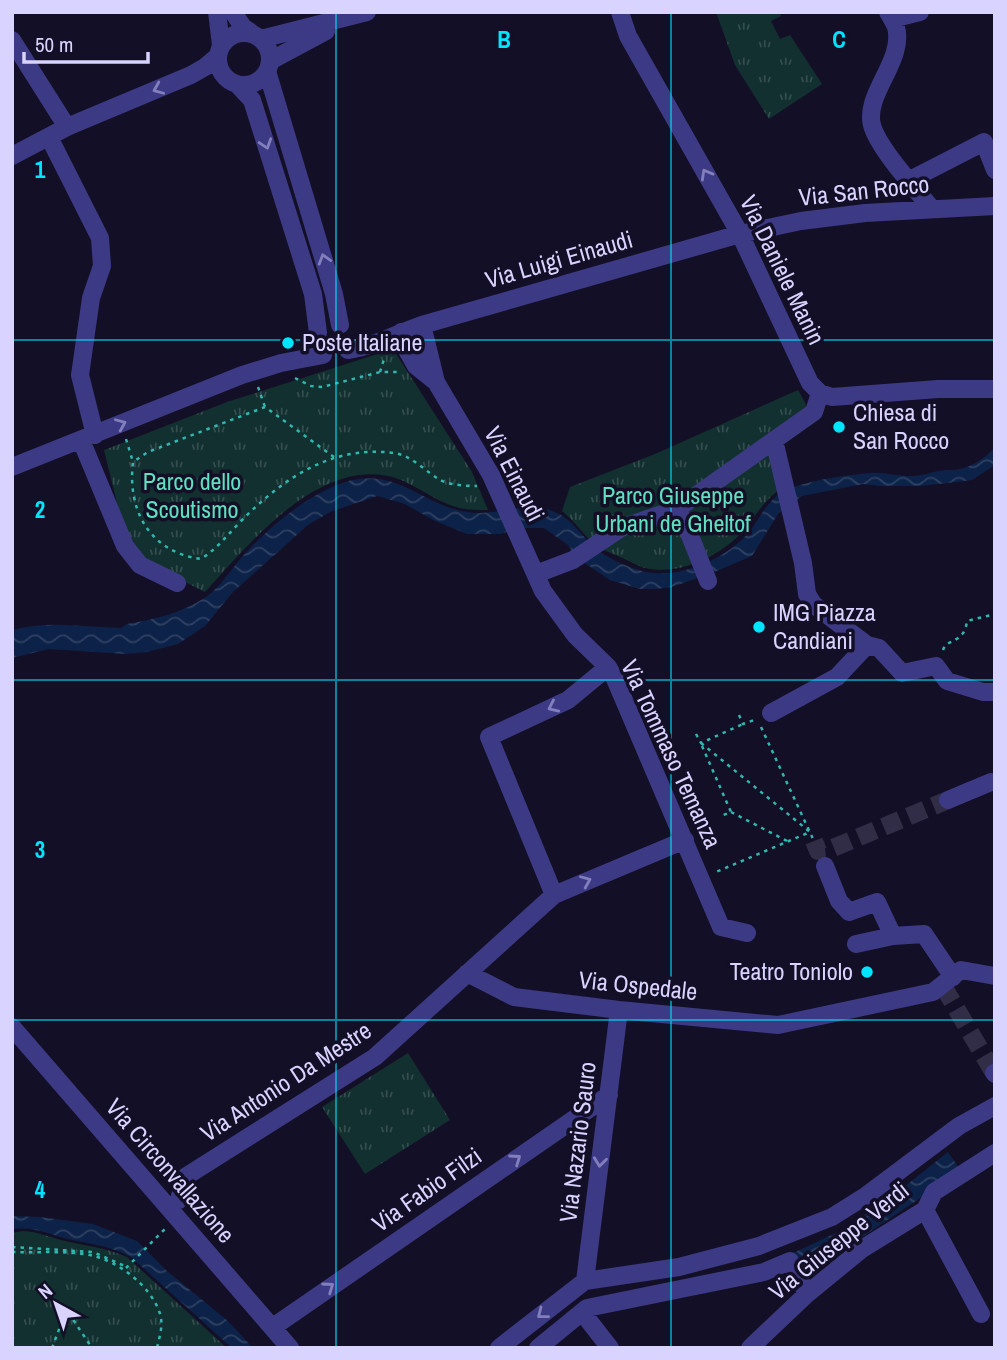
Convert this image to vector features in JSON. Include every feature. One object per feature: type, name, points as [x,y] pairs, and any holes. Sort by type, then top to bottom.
[{"type":"street","points":[[217,12],[221,73],[237,84],[252,100],[313,294],[318,333],[316,345],[328,358],[340,358],[346,336],[269,66],[269,51],[257,36],[243,27],[233,12]]},
{"type":"street","name":"Via Daniele Manin","points":[[620,12],[628,36],[740,233],[803,370],[820,393]]},
{"type":"street","points":[[920,12],[890,16],[896,28],[895,50],[870,114],[872,127],[879,141],[931,208]]},
{"type":"street","points":[[237,84],[254,83],[269,66],[361,14]]},
{"type":"street","points":[[12,156],[67,128],[191,75],[205,67],[226,39],[237,33],[257,36],[361,14]]},
{"type":"street","points":[[12,40],[67,128]]},
{"type":"street","points":[[50,136],[100,238],[103,254],[102,266],[91,298],[80,375],[88,437],[125,546],[140,565],[177,583]]},
{"type":"street","points":[[910,180],[984,142],[995,170]]},
{"type":"street","name":"Via San Rocco","points":[[740,233],[813,219],[864,213],[995,206]]},
{"type":"street","name":"Via Luigi Einaudi","points":[[346,336],[361,338],[384,332],[397,334],[740,233]]},
{"type":"street","points":[[318,333],[330,324],[346,336]]},
{"type":"street","points":[[422,325],[436,382]]},
{"type":"street","points":[[397,334],[416,366],[436,382]]},
{"type":"street","points":[[12,467],[242,374],[323,355]]},
{"type":"street","name":"Via Einaudi","points":[[436,382],[497,487],[536,575]]},
{"type":"street","points":[[536,575],[573,560],[621,527],[677,509],[814,412],[820,393],[832,397],[938,389],[995,389]]},
{"type":"street","points":[[774,440],[807,594],[813,604],[867,645],[879,648],[902,673],[936,666],[947,681],[983,692],[995,692]]},
{"type":"street","points":[[677,509],[708,581]]},
{"type":"street","name":"Via Tommaso Temanza","points":[[536,575],[575,635],[608,667],[721,927],[747,933]]},
{"type":"street","points":[[764,716],[837,677],[867,645]]},
{"type":"street","points":[[608,667],[568,700],[489,737],[554,895],[685,840]]},
{"type":"street","points":[[948,800],[991,782]]},
{"type":"street","points":[[825,866],[839,901],[849,912],[877,902],[893,936]]},
{"type":"street","name":"Via Antonio Da Mestre","points":[[179,1200],[185,1177],[375,1057],[554,895]]},
{"type":"street","points":[[856,944],[893,936],[924,934],[953,977],[961,970],[995,976]]},
{"type":"street","name":"Via Ospedale","points":[[467,973],[514,997],[619,1015],[778,1025],[933,992],[953,977]]},
{"type":"street","name":"Via Nazario Sauro","points":[[585,1281],[619,1015]]},
{"type":"street","name":"Via Circonvallazione","points":[[16,1039],[290,1348]]},
{"type":"street","name":"Via Fabio Filzi","points":[[273,1327],[609,1095]]},
{"type":"street","points":[[499,1348],[585,1281],[678,1267],[781,1238],[844,1210],[959,1126],[995,1106]]},
{"type":"street","name":"Via Giuseppe Verdi","points":[[750,1348],[807,1294],[862,1249],[925,1210],[934,1192],[995,1153]]},
{"type":"street","points":[[925,1210],[981,1314]]},
{"type":"street","points":[[781,1238],[807,1294]]},
{"type":"street","points":[[538,1348],[587,1308],[764,1272],[790,1261]]},
{"type":"street","points":[[582,1312],[610,1348]]},
{"type":"path","points":[[380,372],[385,356]]},
{"type":"path","points":[[288,377],[321,387],[380,372],[403,372]]},
{"type":"path","points":[[133,463],[148,452],[265,407],[334,457]]},
{"type":"path","points":[[121,424],[133,463],[133,495],[140,518],[149,533],[163,545],[184,556],[201,559],[285,483],[320,461],[334,457],[362,451],[399,453],[442,481],[497,487]]},
{"type":"path","points":[[936,666],[945,645],[966,632],[967,621],[995,614]]},
{"type":"path","points":[[739,715],[743,724]]},
{"type":"path","points":[[701,743],[764,716],[814,841]]},
{"type":"path","points":[[696,734],[731,812],[788,841]]},
{"type":"path","points":[[701,743],[810,832]]},
{"type":"path","points":[[797,804],[803,801]]},
{"type":"path","points":[[721,816],[731,812]]},
{"type":"path","points":[[710,874],[810,832]]},
{"type":"path","points":[[126,1269],[171,1223]]},
{"type":"path","points":[[12,1249],[83,1254],[107,1260],[126,1269],[160,1311],[162,1328],[157,1348]]},
{"type":"path","points":[[52,1348],[63,1319],[72,1318],[92,1348]]},
{"type":"path","points":[[89,1343],[97,1348]]},
{"type":"green space","points":[[716,12],[779,12],[781,16],[771,21],[780,39],[790,35],[822,84],[769,119],[735,65]]},
{"type":"green space","name":"Parco dello Scoutismo","points":[[393,349],[472,472],[488,510],[456,507],[388,476],[361,475],[335,481],[286,511],[242,552],[205,592],[143,561],[127,544],[104,450],[227,402]]},
{"type":"green space","name":"Parco Giuseppe Urbani de Gheltof","points":[[798,390],[809,410],[769,438],[782,488],[768,500],[735,539],[705,559],[669,569],[642,567],[599,547],[562,511],[570,487],[655,454]]},
{"type":"green space","points":[[408,1053],[450,1120],[365,1174],[322,1107]]},
{"type":"green space","points":[[23,1231],[127,1257],[227,1348],[12,1348],[12,1233]]},
{"type":"water","points":[[995,447],[995,465],[972,480],[920,486],[863,484],[802,496],[778,514],[752,556],[672,587],[655,589],[640,589],[610,580],[577,558],[568,545],[544,528],[520,528],[500,534],[467,534],[433,520],[405,504],[377,496],[330,512],[308,525],[233,592],[205,626],[178,644],[147,652],[125,654],[49,649],[12,658],[12,630],[39,625],[121,628],[127,624],[168,615],[197,603],[216,589],[252,546],[279,521],[326,490],[358,479],[388,481],[452,509],[467,512],[544,508],[566,519],[594,547],[612,559],[646,572],[660,573],[688,569],[717,558],[741,541],[773,499],[785,490],[822,480],[861,474],[913,476],[957,470],[979,461]]},
{"type":"water","points":[[948,1152],[959,1168],[916,1201],[853,1243],[800,1270],[791,1254],[840,1231],[904,1187]]},
{"type":"water","points":[[12,1216],[93,1224],[137,1241],[167,1271],[228,1321],[253,1348],[232,1348],[131,1257],[110,1248],[43,1232],[12,1229]]},
{"type":"tunnel","points":[[814,841],[818,851],[828,850],[948,800]]},
{"type":"tunnel","points":[[943,986],[994,1073]]},
{"type":"place","name":"Poste Italiane","points":[[288,343]]},
{"type":"place","name":"Chiesa di San Rocco","points":[[839,427]]},
{"type":"place","name":"IMG Piazza Candiani","points":[[759,627]]},
{"type":"place","name":"Teatro Toniolo","points":[[867,972]]}]
